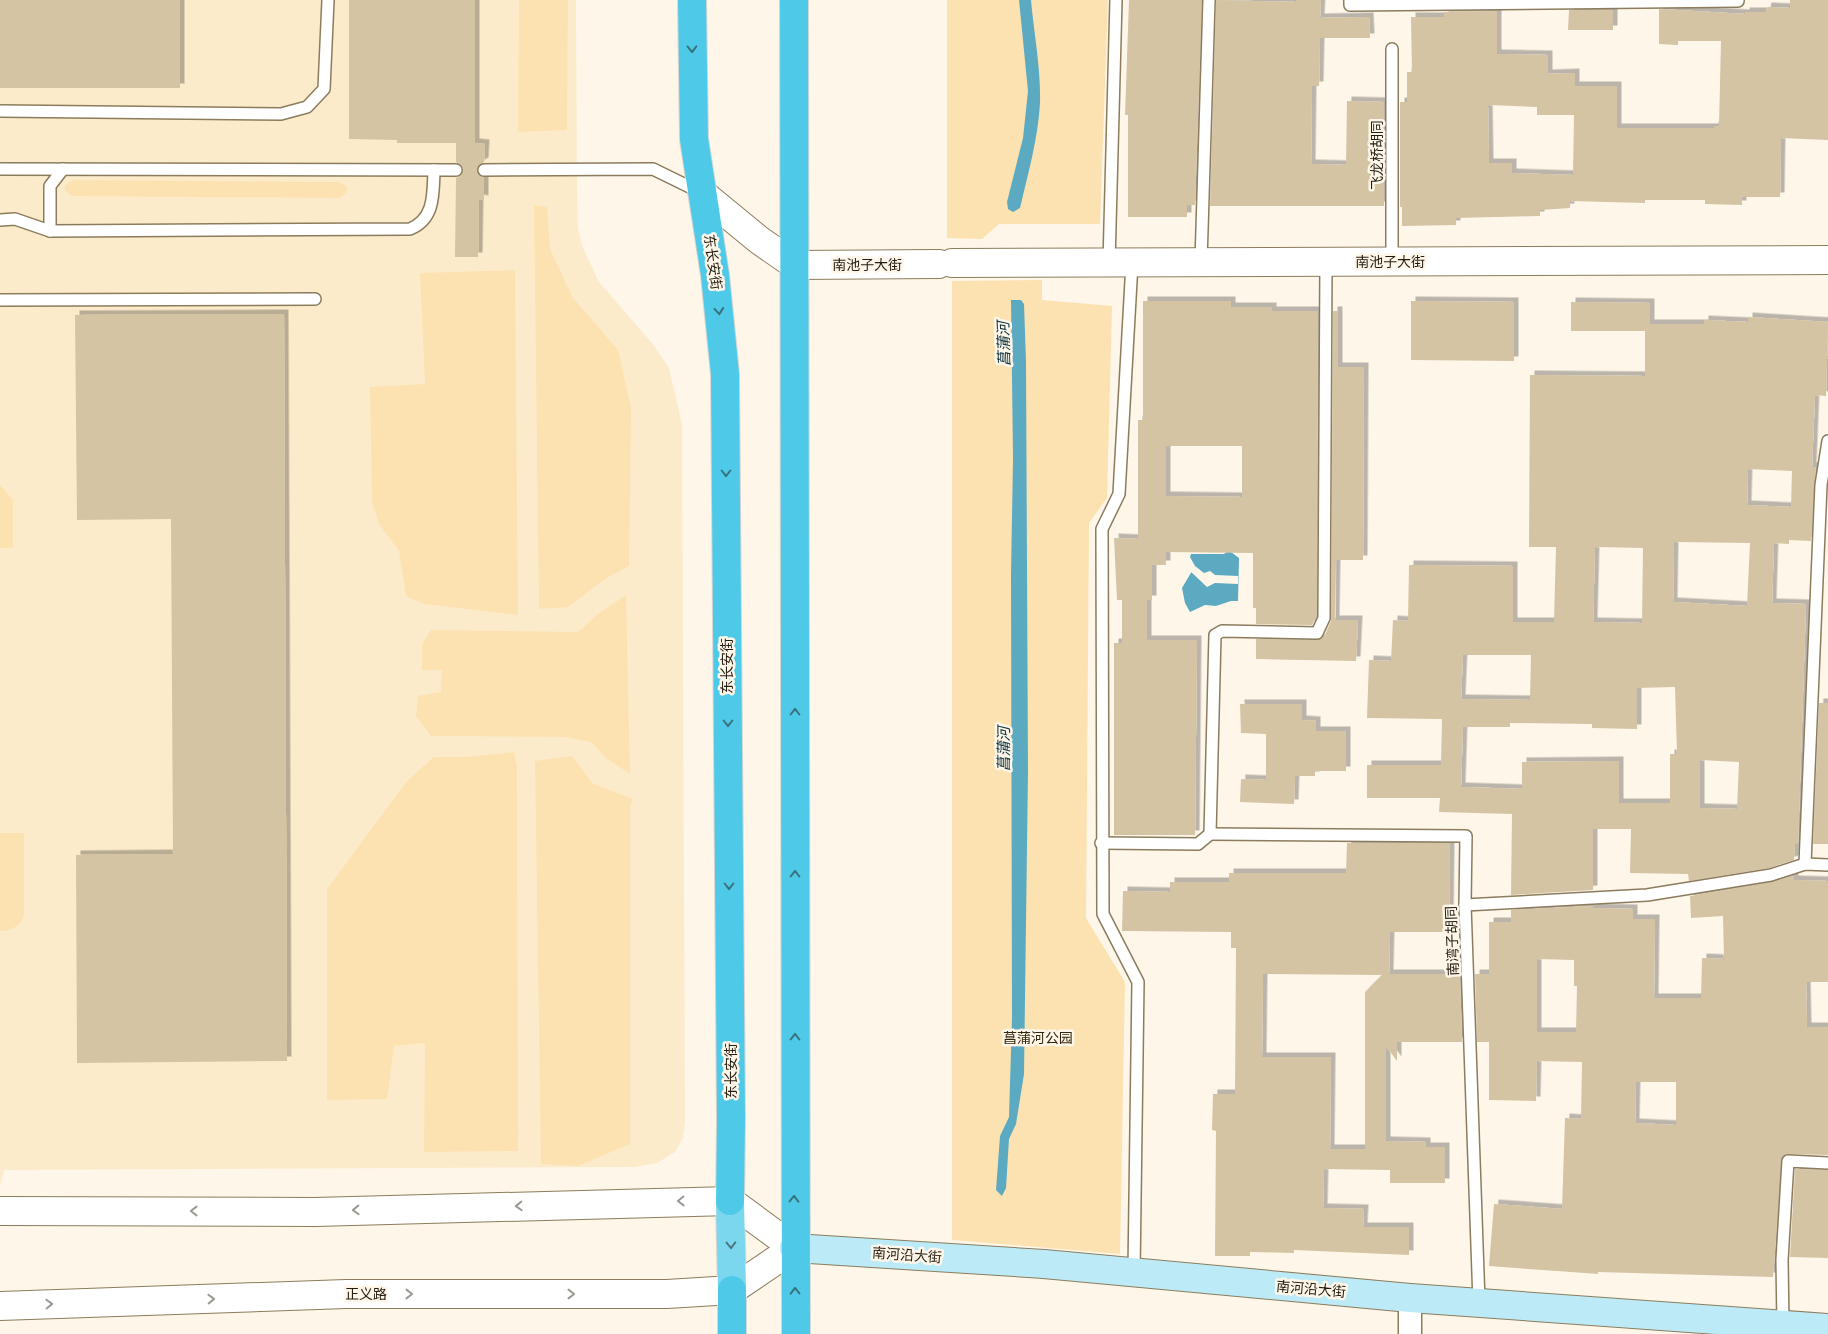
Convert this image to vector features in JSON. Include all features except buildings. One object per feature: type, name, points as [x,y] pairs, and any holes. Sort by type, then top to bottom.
[{"type":"highway","name":"东长安街","points":[[692,0],[693,132],[715,275],[725,374],[730,1201]]},
{"type":"highway","points":[[794,0],[796,265],[794,1248],[796,1334]]},
{"type":"highway","name":"东长安街","points":[[732,1290],[732,1334]]},
{"type":"main road","name":"东长安街","points":[[730,1201],[732,1290]]},
{"type":"main road","name":"南河沿大街","points":[[794,1248],[1044,1264],[1410,1298],[1828,1328]]},
{"type":"street","points":[[703,194],[759,240],[796,265]]},
{"type":"street","name":"南池子大街","points":[[796,265],[1828,260]]},
{"type":"street","points":[[0,1211],[314,1212],[730,1201],[794,1248],[732,1290]]},
{"type":"street","name":"正义路","points":[[0,1306],[346,1294],[667,1294],[732,1290]]},
{"type":"street","points":[[1410,1298],[1410,1334]]},
{"type":"lane","points":[[0,111],[281,114],[307,107],[324,89],[328,0]]},
{"type":"lane","points":[[1116,0],[1121,263],[1119,494],[1102,529],[1101,843],[1103,914],[1138,982],[1134,1272]]},
{"type":"lane","points":[[1201,262],[1209,0]]},
{"type":"lane","points":[[1350,0],[1350,5],[1738,2]]},
{"type":"lane","name":"飞龙桥胡同","points":[[1392,49],[1392,262]]},
{"type":"lane","points":[[0,169],[456,170]]},
{"type":"lane","points":[[50,231],[50,186],[63,169]]},
{"type":"lane","points":[[484,170],[653,169],[703,194]]},
{"type":"lane","points":[[0,220],[15,220],[50,231],[410,229],[423,222],[431,208],[434,170]]},
{"type":"lane","points":[[1101,843],[1198,844],[1210,834],[1215,635],[1222,631],[1317,633],[1324,618],[1326,262]]},
{"type":"lane","points":[[0,300],[315,299]]},
{"type":"lane","points":[[1805,864],[1821,485],[1828,441]]},
{"type":"lane","name":"南湾子胡同","points":[[1210,834],[1466,836],[1466,905],[1479,1302]]},
{"type":"lane","points":[[1466,905],[1647,895],[1771,875],[1805,864],[1828,865]]},
{"type":"lane","points":[[1783,1325],[1782,1260],[1788,1161],[1828,1163]]},
{"type":"shaded area","points":[[0,0],[576,0],[578,228],[583,248],[599,282],[652,343],[669,368],[682,425],[685,1122],[683,1138],[675,1152],[657,1163],[635,1167],[4,1170],[0,1187]]},
{"type":"green space","points":[[519,0],[568,0],[567,130],[518,132]]},
{"type":"green space","points":[[947,0],[1108,0],[1100,224],[999,224],[982,239],[947,238]]},
{"type":"green space","points":[[73,180],[339,182],[347,187],[347,192],[339,198],[72,196],[65,190],[65,185]]},
{"type":"green space","points":[[534,205],[547,207],[550,249],[573,298],[618,350],[631,408],[629,566],[606,578],[568,607],[539,609]]},
{"type":"green space","points":[[515,270],[518,615],[424,604],[406,596],[399,551],[379,524],[372,502],[370,387],[425,384],[420,273]]},
{"type":"green space","name":"菖蒲河公园","points":[[1042,280],[1042,300],[1112,306],[1107,498],[1089,523],[1086,918],[1125,982],[1120,1254],[952,1240],[952,281]]},
{"type":"green space","points":[[0,485],[13,500],[13,548],[0,548]]},
{"type":"green space","points":[[626,595],[630,774],[606,758],[591,742],[565,737],[431,736],[416,716],[418,696],[441,692],[442,670],[422,670],[422,644],[431,630],[578,632],[598,614]]},
{"type":"green space","points":[[514,752],[517,765],[518,1151],[424,1152],[425,1043],[394,1046],[387,1099],[327,1100],[327,889],[407,781],[434,757],[468,757]]},
{"type":"green space","points":[[572,756],[592,783],[632,799],[630,808],[630,1144],[578,1166],[541,1164],[535,761]]},
{"type":"green space","points":[[0,833],[24,833],[24,915],[15,927],[0,931]]},
{"type":"water","points":[[1019,0],[1031,0],[1040,103],[1035,143],[1020,208],[1013,212],[1008,209],[1007,202],[1023,138],[1028,91]]},
{"type":"water","points":[[1011,300],[1021,300],[1024,304],[1026,361],[1028,771],[1024,1074],[1016,1124],[1009,1139],[1006,1188],[1002,1196],[996,1190],[1000,1136],[1009,1117],[1012,1017],[1011,575],[1013,458]]},
{"type":"water","points":[[1231,552],[1239,558],[1238,601],[1231,601],[1216,606],[1205,605],[1190,612],[1185,603],[1182,588],[1195,566],[1190,557],[1191,554],[1224,554]]},
{"type":"pier","points":[[1195,566],[1204,573],[1210,571],[1215,575],[1238,576],[1238,584],[1215,583],[1207,587],[1190,571]]},
{"type":"water label","name":"菖蒲河","points":[[1004,344]]},
{"type":"water label","name":"菖蒲河","points":[[1004,749]]}]
